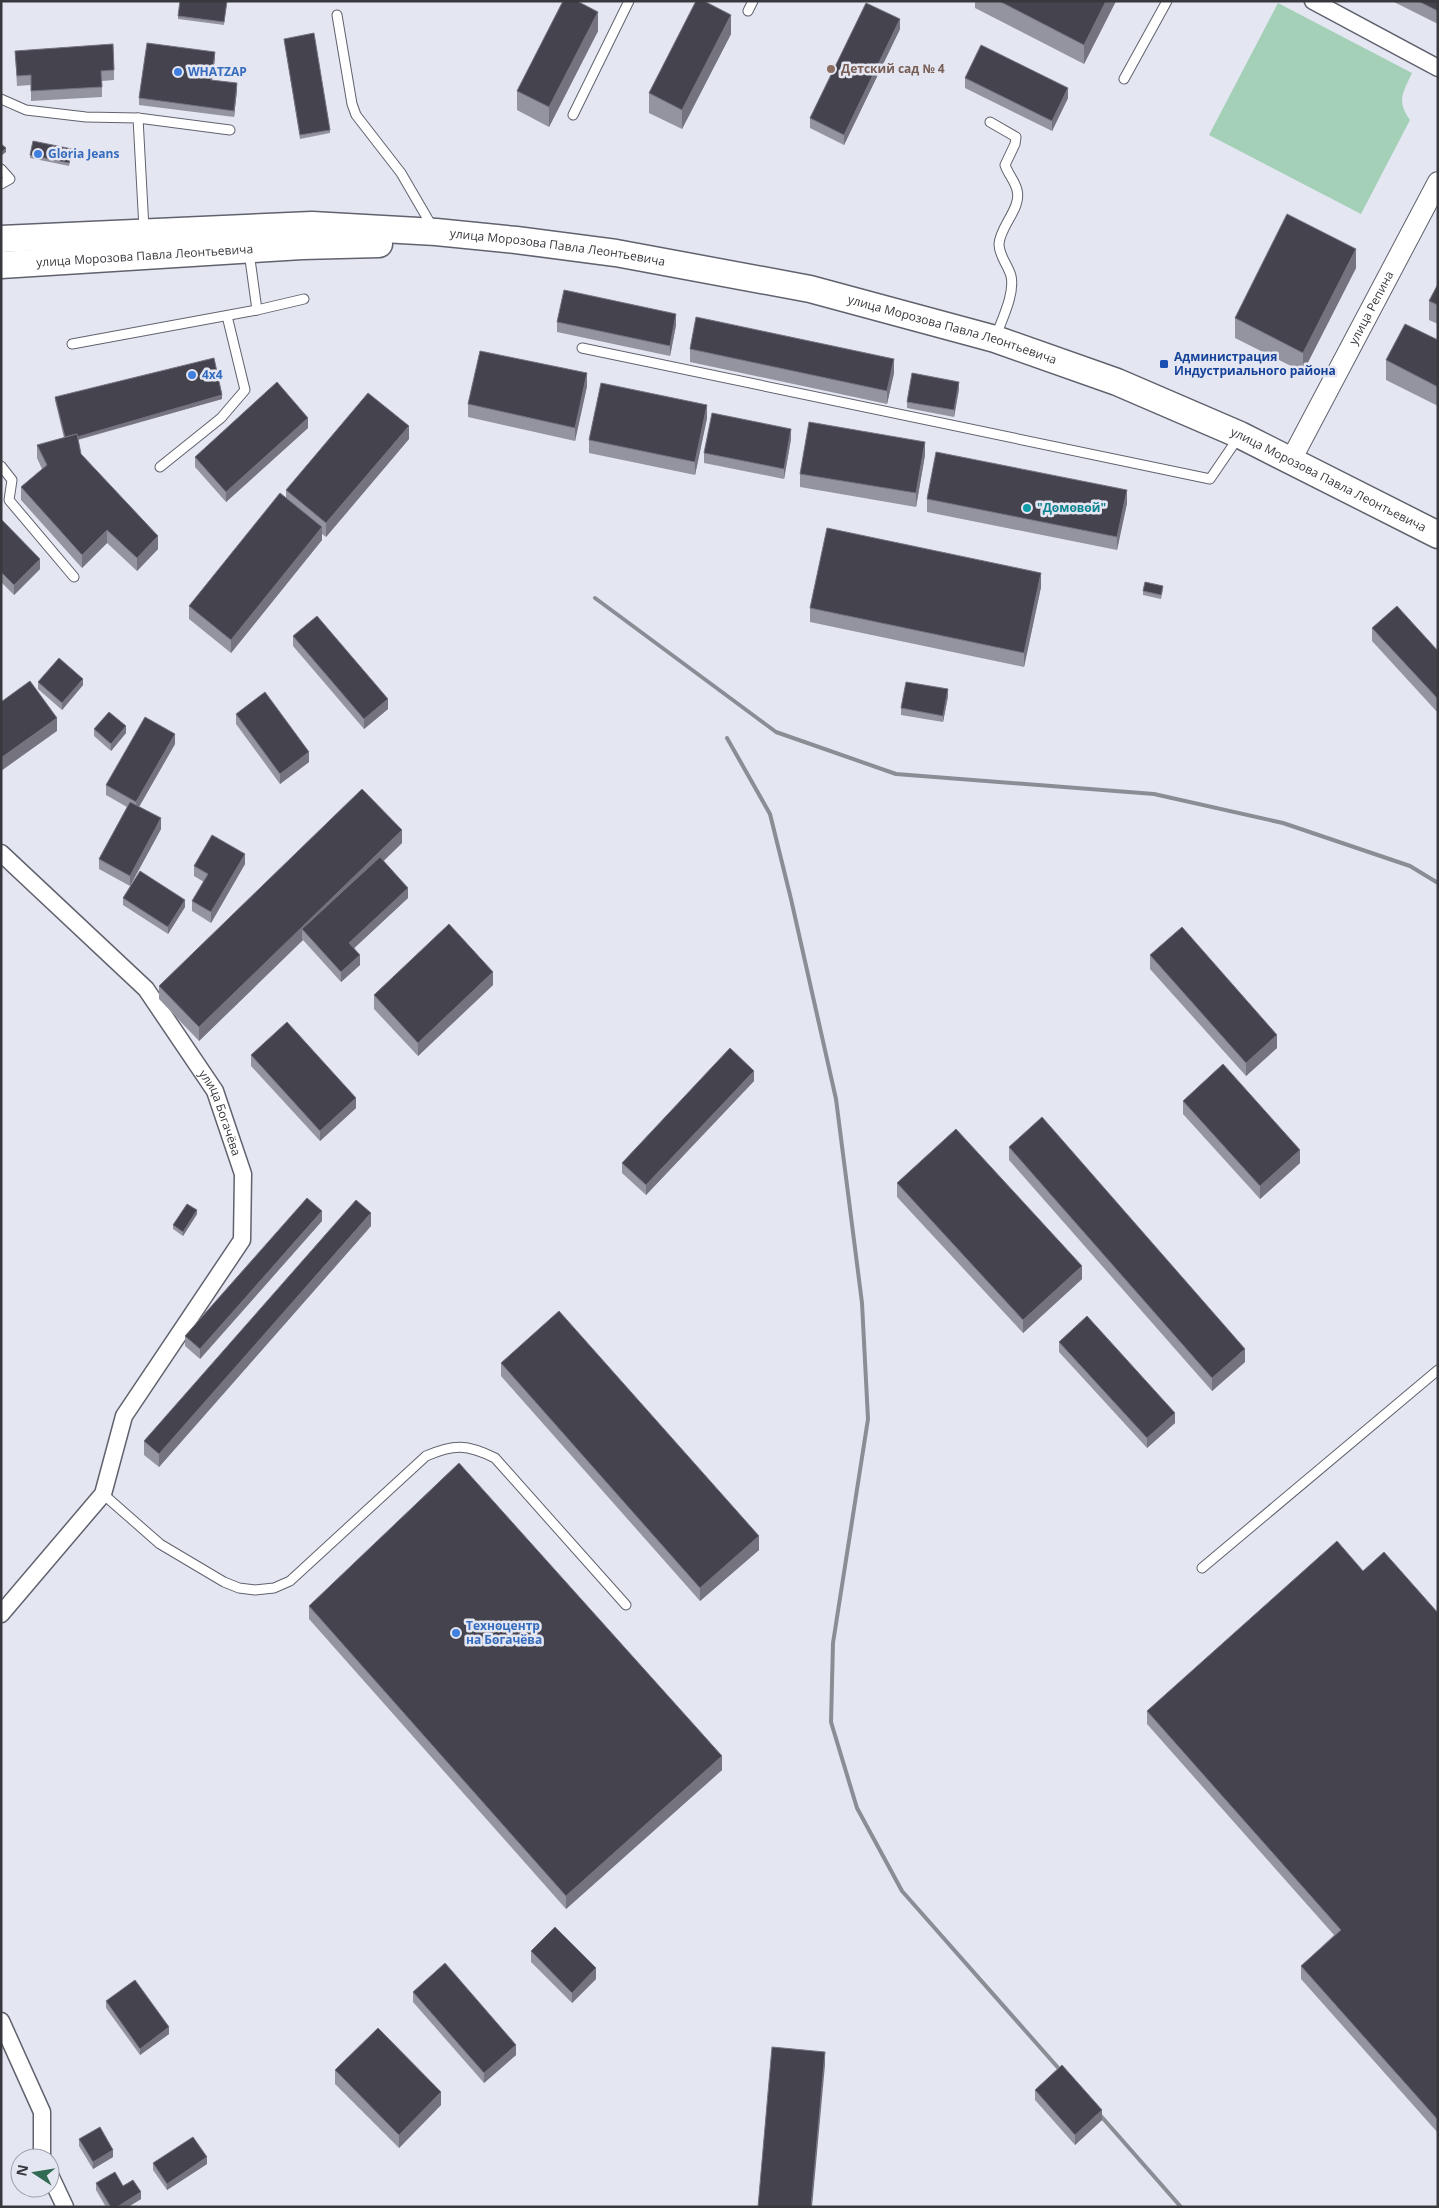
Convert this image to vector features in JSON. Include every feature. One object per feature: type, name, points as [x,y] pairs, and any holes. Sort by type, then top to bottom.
[{"type":"main road","name":"улица Морозова Павла Леонтьевича","points":[[1,239],[312,225],[436,232],[616,253],[810,289],[995,339],[1117,382],[1240,435],[1438,535]]},
{"type":"main road","name":"улица Морозова Павла Леонтьевича","points":[[1,265],[386,244],[436,232]]},
{"type":"street","points":[[1313,1],[1438,68]]},
{"type":"street","name":"улица Репина","points":[[1291,460],[1438,182]]},
{"type":"street","name":"улица Богачёва","points":[[1,853],[146,989],[215,1091],[243,1174],[242,1240],[124,1416],[103,1494]]},
{"type":"street","points":[[1,1614],[103,1494]]},
{"type":"street","points":[[1,2020],[42,2112],[42,2148]]},
{"type":"lane","points":[[573,115],[629,1]]},
{"type":"lane","points":[[748,10],[753,1]]},
{"type":"lane","points":[[1124,79],[1167,1]]},
{"type":"lane","points":[[337,15],[352,104],[356,115],[401,173],[436,232]]},
{"type":"lane","points":[[1,99],[26,110],[86,118],[138,118],[230,130]]},
{"type":"lane","points":[[138,118],[144,232]]},
{"type":"lane","points":[[990,122],[1016,137],[1016,144],[1005,165],[1017,190],[1018,199],[999,241],[999,252],[1007,263],[1011,278],[1011,290],[995,339]]},
{"type":"lane","points":[[1,169],[10,179],[1,184]]},
{"type":"lane","points":[[249,250],[257,310]]},
{"type":"lane","points":[[72,344],[227,316],[304,299]]},
{"type":"lane","points":[[160,467],[221,418],[246,390],[227,316]]},
{"type":"lane","points":[[582,348],[1210,480],[1240,435]]},
{"type":"lane","points":[[1,466],[12,480],[9,500],[74,577]]},
{"type":"lane","points":[[1202,1568],[1438,1370]]},
{"type":"lane","points":[[103,1494],[160,1544],[208,1572],[240,1588],[274,1588],[290,1581],[426,1456],[442,1449],[460,1446],[477,1449],[495,1458],[626,1605]]},
{"type":"green space","points":[[1278,3],[1412,73],[1402,96],[1403,107],[1410,120],[1361,214],[1209,135]]},
{"type":"building","points":[[180,1],[227,1],[224,22],[178,16]]},
{"type":"building","points":[[563,1],[577,1],[598,12],[549,107],[517,91]]},
{"type":"building","points":[[696,1],[704,1],[731,15],[682,110],[649,93]]},
{"type":"building","points":[[999,1],[1106,1],[1084,45]]},
{"type":"building","points":[[1418,1],[1438,1],[1438,11]]},
{"type":"building","points":[[866,3],[900,19],[844,135],[810,118]]},
{"type":"building","points":[[314,33],[330,130],[300,135],[284,39]]},
{"type":"building","name":"WHATZAP","points":[[147,43],[215,52],[211,80],[237,83],[234,111],[139,98]]},
{"type":"building","points":[[113,44],[114,70],[101,71],[102,87],[31,91],[31,75],[17,76],[15,51]]},
{"type":"building","points":[[981,45],[1068,88],[1052,121],[965,78]]},
{"type":"building","points":[[33,141],[72,149],[69,163],[30,155]]},
{"type":"building","points":[[1,144],[6,148],[1,153]]},
{"type":"building","points":[[1287,214],[1356,249],[1303,353],[1235,318]]},
{"type":"building","points":[[1438,284],[1438,305],[1429,301]]},
{"type":"building","points":[[564,290],[676,314],[670,346],[557,322]]},
{"type":"building","points":[[696,317],[894,359],[887,391],[690,349]]},
{"type":"building","points":[[1405,324],[1438,340],[1438,387],[1386,360]]},
{"type":"building","points":[[480,351],[587,373],[575,428],[468,404]]},
{"type":"building","points":[[214,358],[222,395],[77,437],[77,434],[65,437],[55,397]]},
{"type":"building","points":[[912,373],[959,382],[954,410],[907,402]]},
{"type":"building","points":[[277,382],[308,418],[226,492],[195,457]]},
{"type":"building","points":[[601,383],[707,405],[695,462],[589,440]]},
{"type":"building","points":[[368,393],[409,426],[326,523],[286,490]]},
{"type":"building","points":[[712,413],[791,429],[784,469],[704,453]]},
{"type":"building","points":[[809,422],[925,442],[916,493],[800,474]]},
{"type":"building","points":[[77,434],[81,454],[158,536],[137,558],[107,530],[82,555],[21,487],[47,465],[37,445]]},
{"type":"building","name":"\"Домовой\"","points":[[936,452],[1127,490],[1117,537],[927,499]]},
{"type":"building","points":[[280,493],[322,527],[231,640],[189,606]]},
{"type":"building","points":[[1,519],[40,559],[14,585],[1,572]]},
{"type":"building","points":[[827,528],[1041,573],[1024,653],[810,608]]},
{"type":"building","points":[[1145,582],[1163,586],[1161,595],[1143,591]]},
{"type":"building","points":[[1397,606],[1438,651],[1438,699],[1372,628]]},
{"type":"building","points":[[317,616],[388,699],[364,719],[293,636]]},
{"type":"building","points":[[59,658],[83,679],[62,703],[38,682]]},
{"type":"building","points":[[30,681],[57,718],[1,758],[1,702]]},
{"type":"building","points":[[906,682],[948,689],[943,716],[901,708]]},
{"type":"building","points":[[265,692],[309,752],[280,774],[236,714]]},
{"type":"building","points":[[109,712],[126,726],[111,744],[94,729]]},
{"type":"building","points":[[145,717],[175,734],[136,802],[106,785]]},
{"type":"building","points":[[362,789],[402,830],[199,1027],[159,986]]},
{"type":"building","points":[[130,802],[161,818],[130,876],[99,859]]},
{"type":"building","points":[[212,835],[245,854],[211,912],[192,901],[208,874],[194,866]]},
{"type":"building","points":[[380,857],[408,888],[349,943],[360,955],[341,972],[302,929]]},
{"type":"building","points":[[140,871],[185,900],[168,927],[123,898]]},
{"type":"building","points":[[449,924],[493,972],[418,1043],[374,995]]},
{"type":"building","points":[[1182,927],[1277,1035],[1246,1063],[1150,955]]},
{"type":"building","points":[[287,1022],[356,1098],[320,1131],[251,1055]]},
{"type":"building","points":[[730,1048],[754,1071],[646,1185],[622,1163]]},
{"type":"building","points":[[1223,1064],[1300,1150],[1260,1186],[1183,1101]]},
{"type":"building","points":[[1042,1117],[1245,1349],[1212,1378],[1009,1147]]},
{"type":"building","points":[[956,1129],[1082,1266],[1023,1320],[897,1183]]},
{"type":"building","points":[[307,1198],[322,1211],[200,1349],[185,1336]]},
{"type":"building","points":[[356,1200],[371,1213],[159,1454],[144,1441]]},
{"type":"building","points":[[187,1204],[197,1210],[183,1232],[173,1225]]},
{"type":"building","points":[[559,1311],[759,1536],[700,1588],[501,1363]]},
{"type":"building","points":[[1087,1316],[1175,1413],[1147,1438],[1059,1342]]},
{"type":"building","points":[[459,1463],[722,1756],[566,1896],[309,1606]]},
{"type":"building","points":[[1337,1541],[1363,1571],[1384,1552],[1438,1613],[1438,2120],[1301,1966],[1341,1930],[1147,1711]]},
{"type":"building","points":[[555,1927],[596,1968],[572,1993],[531,1951]]},
{"type":"building","points":[[445,1963],[516,2045],[484,2073],[413,1992]]},
{"type":"building","points":[[135,1980],[169,2027],[140,2049],[106,2001]]},
{"type":"building","points":[[378,2028],[441,2092],[399,2135],[335,2070]]},
{"type":"building","points":[[772,2047],[825,2052],[811,2207],[758,2207]]},
{"type":"building","points":[[1062,2065],[1102,2110],[1075,2135],[1035,2090]]},
{"type":"building","points":[[100,2127],[113,2150],[93,2162],[79,2139]]},
{"type":"building","points":[[193,2137],[207,2157],[167,2184],[153,2163]]},
{"type":"building","points":[[115,2172],[123,2186],[133,2180],[141,2192],[117,2207],[111,2207],[96,2183]]},
{"type":"railway","points":[[595,598],[776,732],[896,774],[1154,794],[1283,823],[1410,866],[1438,883]]},
{"type":"railway","points":[[727,738],[770,814],[791,899],[836,1099],[862,1303],[868,1419],[833,1643],[831,1722],[857,1808],[902,1891],[1068,2079]]},
{"type":"railway","points":[[1093,2107],[1181,2207]]},
{"type":"place","name":"Детский сад № 4","points":[[831,69]]},
{"type":"place","name":"WHATZAP","points":[[178,72]]},
{"type":"place","name":"Gloria Jeans","points":[[38,154]]},
{"type":"place","name":"Администрация Индустриального района","points":[[1164,364]]},
{"type":"place","name":"4х4","points":[[192,375]]},
{"type":"place","name":"\"Домовой\"","points":[[1027,508]]},
{"type":"place","name":"Техноцентр на Богачёва","points":[[456,1633]]}]
